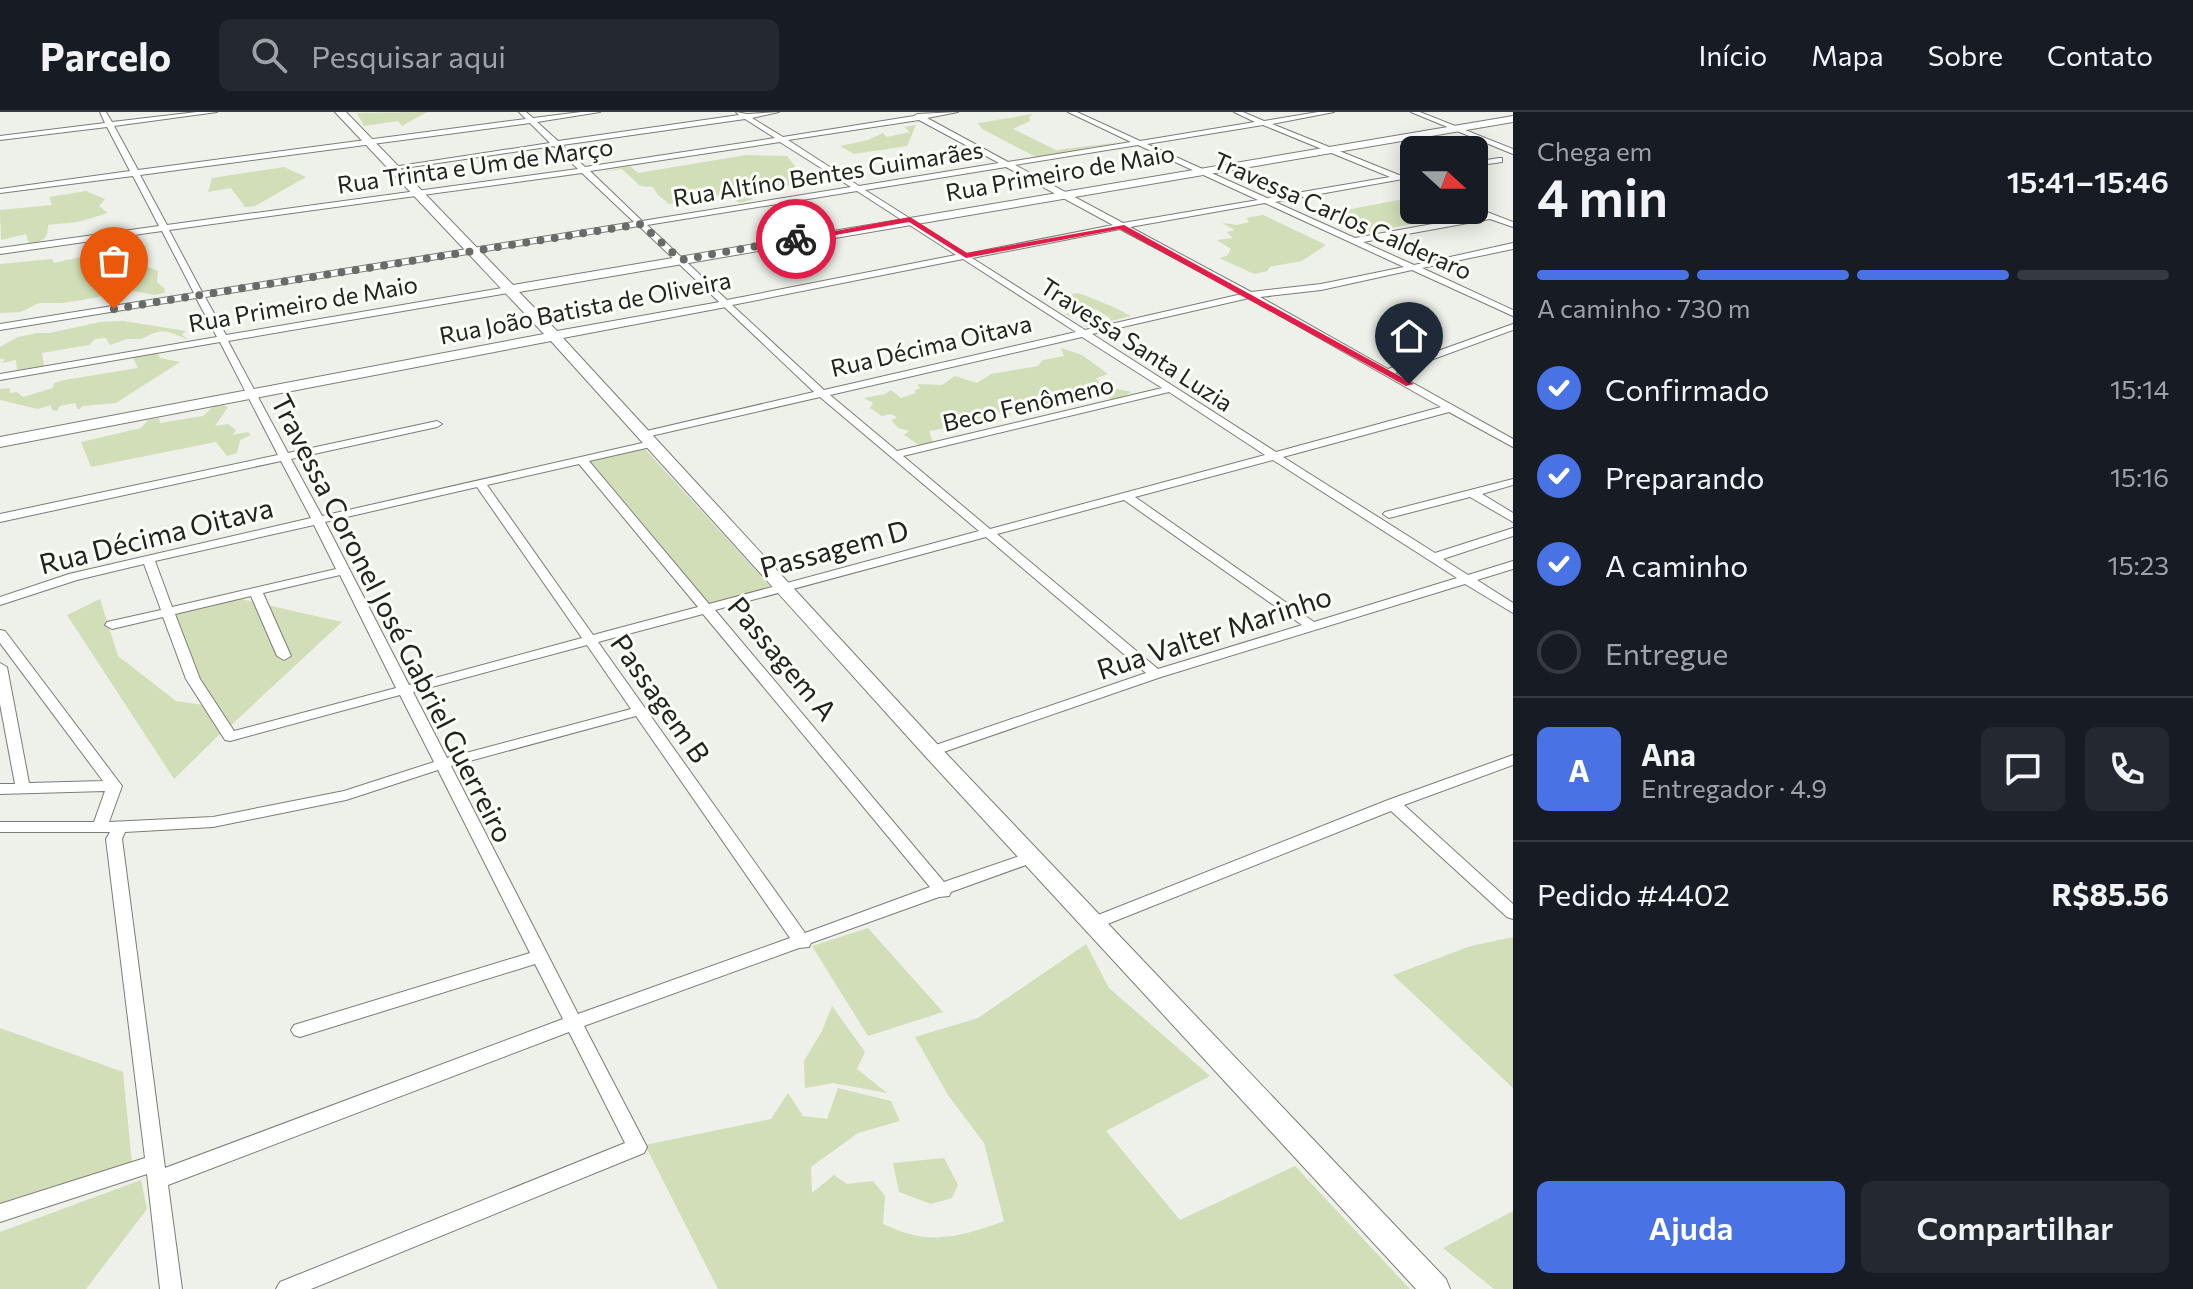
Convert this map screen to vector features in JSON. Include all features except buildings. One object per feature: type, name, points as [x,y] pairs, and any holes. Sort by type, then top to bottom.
[{"type":"street","points":[[0,138],[106,118],[214,112]]},
{"type":"street","points":[[340,112],[552,334],[932,751],[1435,1289]]},
{"type":"street","points":[[350,112],[372,143]]},
{"type":"street","points":[[522,112],[821,393],[1156,674]]},
{"type":"street","points":[[0,191],[597,112]]},
{"type":"street","points":[[395,167],[743,114],[776,112]]},
{"type":"street","points":[[910,112],[1250,295],[1513,444]]},
{"type":"street","name":"Rua Trinta e Um de Março","points":[[0,251],[416,190],[584,170],[955,112]]},
{"type":"street","name":"Travessa Carlos Calderaro","points":[[1071,112],[1513,313]]},
{"type":"street","points":[[1237,112],[1398,178]]},
{"type":"street","name":"Rua Altíno Bentes Guimarães","points":[[0,327],[1331,112]]},
{"type":"street","points":[[1414,112],[1513,152]]},
{"type":"street","name":"Travessa Santa Luzia","points":[[743,114],[1513,609]]},
{"type":"street","name":"Travessa Coronel José Gabriel Guerreiro","points":[[106,118],[318,520],[637,1147],[287,1289]]},
{"type":"street","name":"Rua Primeiro de Maio","points":[[0,377],[1513,119]]},
{"type":"street","points":[[1488,162],[1499,160]]},
{"type":"street","name":"Rua João Batista de Oliveira","points":[[0,442],[966,255],[1398,178]]},
{"type":"street","points":[[1488,215],[1513,225]]},
{"type":"street","points":[[1352,241],[1491,216]]},
{"type":"street","name":"Rua Décima Oitava","points":[[0,601],[73,577],[582,460],[647,439],[821,393],[1250,295],[1321,287],[1513,246]]},
{"type":"street","points":[[1388,372],[1513,327]]},
{"type":"street","name":"Beco Fenômeno","points":[[895,455],[1170,389]]},
{"type":"street","name":"Passagem D","points":[[170,613],[193,679],[230,737],[1451,408]]},
{"type":"street","points":[[0,518],[437,424]]},
{"type":"street","name":"Passagem A","points":[[582,460],[943,892]]},
{"type":"street","name":"Passagem B","points":[[479,482],[803,943]]},
{"type":"street","points":[[1389,514],[1513,482]]},
{"type":"street","points":[[1471,492],[1513,518]]},
{"type":"street","points":[[1127,496],[1312,626]]},
{"type":"street","points":[[1433,558],[1513,532]]},
{"type":"street","points":[[148,559],[170,613]]},
{"type":"street","name":"Rua Valter Marinho","points":[[932,751],[1156,674],[1513,565]]},
{"type":"street","points":[[112,625],[342,571]]},
{"type":"street","points":[[256,592],[284,656]]},
{"type":"street","points":[[0,636],[114,786]]},
{"type":"street","points":[[0,667],[23,789]]},
{"type":"street","points":[[0,827],[120,827],[213,822],[346,795],[442,764],[638,711]]},
{"type":"street","points":[[1094,923],[1393,804],[1513,760]]},
{"type":"street","points":[[0,789],[114,786]]},
{"type":"street","points":[[100,826],[114,786]]},
{"type":"street","points":[[1393,804],[1513,913]]},
{"type":"street","points":[[120,827],[114,839],[171,1289]]},
{"type":"street","points":[[0,1213],[156,1171],[803,943],[1031,857]]},
{"type":"street","points":[[300,1030],[539,956]]},
{"type":"green space","points":[[427,112],[402,126],[398,121],[364,126],[357,113]]},
{"type":"green space","points":[[1033,114],[1029,117],[1030,121],[1013,129],[1056,150],[1122,142],[1036,157],[982,129],[978,123]]},
{"type":"green space","points":[[916,125],[907,146],[854,154],[840,146],[883,133],[887,137],[910,132],[904,127]]},
{"type":"green space","points":[[746,155],[787,156],[795,166],[790,173],[803,173],[802,180],[828,183],[782,186],[746,193],[753,199],[740,203],[725,195],[707,196],[715,199],[692,196],[694,201],[669,204],[653,187],[640,186],[622,169],[602,172],[630,166],[638,173]]},
{"type":"green space","points":[[284,167],[306,177],[255,206],[245,207],[231,188],[208,192],[212,178]]},
{"type":"green space","points":[[86,191],[105,199],[99,206],[108,213],[78,222],[48,225],[43,239],[29,245],[26,234],[1,240],[0,210],[52,205],[49,197]]},
{"type":"green space","points":[[1399,200],[1400,224],[1412,224],[1370,232],[1335,212]]},
{"type":"green space","points":[[1263,215],[1326,245],[1302,261],[1269,267],[1268,271],[1254,274],[1219,258],[1227,256],[1231,249],[1217,240],[1233,238],[1227,232],[1235,230],[1222,223],[1237,225],[1249,222],[1246,218]]},
{"type":"green space","points":[[127,246],[148,246],[112,265],[141,264],[158,271],[157,282],[165,289],[164,293],[154,295],[119,288],[105,291],[99,297],[39,303],[21,312],[0,313],[0,264],[52,259],[54,263]]},
{"type":"green space","points":[[1078,293],[1131,316],[1087,327],[1083,325],[1111,319],[1096,309],[1071,317],[1066,314],[1089,307],[1070,294]]},
{"type":"green space","points":[[124,321],[186,331],[182,335],[189,340],[164,331],[110,345],[106,338],[95,339],[89,345],[42,353],[44,366],[17,370],[16,360],[2,363],[5,359],[0,359],[0,347],[18,337],[100,322]]},
{"type":"green space","points":[[1061,348],[1082,355],[1108,374],[1096,378],[1102,386],[1132,392],[1115,400],[1095,393],[1059,393],[1063,401],[1059,405],[1027,402],[1007,408],[1011,415],[1005,418],[995,409],[983,410],[988,419],[981,420],[982,426],[960,420],[953,427],[929,431],[933,442],[919,445],[904,435],[909,431],[898,428],[891,420],[897,418],[892,414],[882,416],[870,408],[873,403],[864,398],[891,390],[901,398],[916,393],[914,391],[920,388],[917,384],[942,385],[955,376],[977,383],[991,374],[1038,366],[1043,360],[1064,356]]},
{"type":"green space","points":[[162,351],[158,354],[160,358],[180,362],[116,403],[83,406],[78,410],[75,403],[60,406],[57,411],[52,410],[51,405],[38,409],[0,400],[0,389],[10,388],[10,393],[17,392],[23,397],[53,388],[54,383],[64,380],[138,368],[132,356]]},
{"type":"green space","points":[[217,403],[228,407],[215,426],[228,424],[236,430],[232,435],[248,432],[251,435],[240,440],[237,453],[227,456],[216,442],[91,467],[81,442],[141,428],[148,420],[159,418],[160,423],[203,416]]},
{"type":"green space","points":[[644,448],[771,587],[710,604],[590,460]]},
{"type":"green space","points":[[238,596],[342,622],[228,728],[192,676],[170,613]]},
{"type":"green space","points":[[100,599],[118,656],[176,701],[210,706],[222,732],[174,779],[67,615]]},
{"type":"green space","points":[[868,928],[943,1012],[868,1036],[812,946]]},
{"type":"green space","points":[[1513,937],[1513,1088],[1393,975],[1471,946]]},
{"type":"green space","points":[[1086,944],[1109,988],[1210,1076],[1106,1131],[1180,1220],[1295,1166],[1410,1289],[718,1289],[645,1145],[771,1119],[788,1093],[803,1116],[827,1119],[838,1088],[891,1101],[900,1121],[858,1133],[811,1167],[812,1193],[834,1175],[847,1184],[873,1181],[885,1196],[883,1224],[915,1235],[957,1235],[1004,1221],[984,1143],[948,1095],[915,1037],[978,1018]]},
{"type":"green space","points":[[832,1006],[865,1052],[857,1069],[887,1093],[833,1083],[805,1088],[804,1061],[822,1031]]},
{"type":"green space","points":[[0,1028],[123,1072],[132,1164],[0,1204]]},
{"type":"green space","points":[[944,1158],[958,1185],[952,1198],[931,1204],[899,1192],[893,1163]]},
{"type":"green space","points":[[141,1180],[147,1209],[86,1289],[0,1289],[0,1232]]},
{"type":"green space","points":[[1513,1211],[1513,1289],[1494,1289],[1443,1248]]},
{"type":"way so far","points":[[114,309],[641,224],[681,260],[796,239]]},
{"type":"route","points":[[796,239],[910,220],[966,255],[1121,226],[1409,384]]}]
